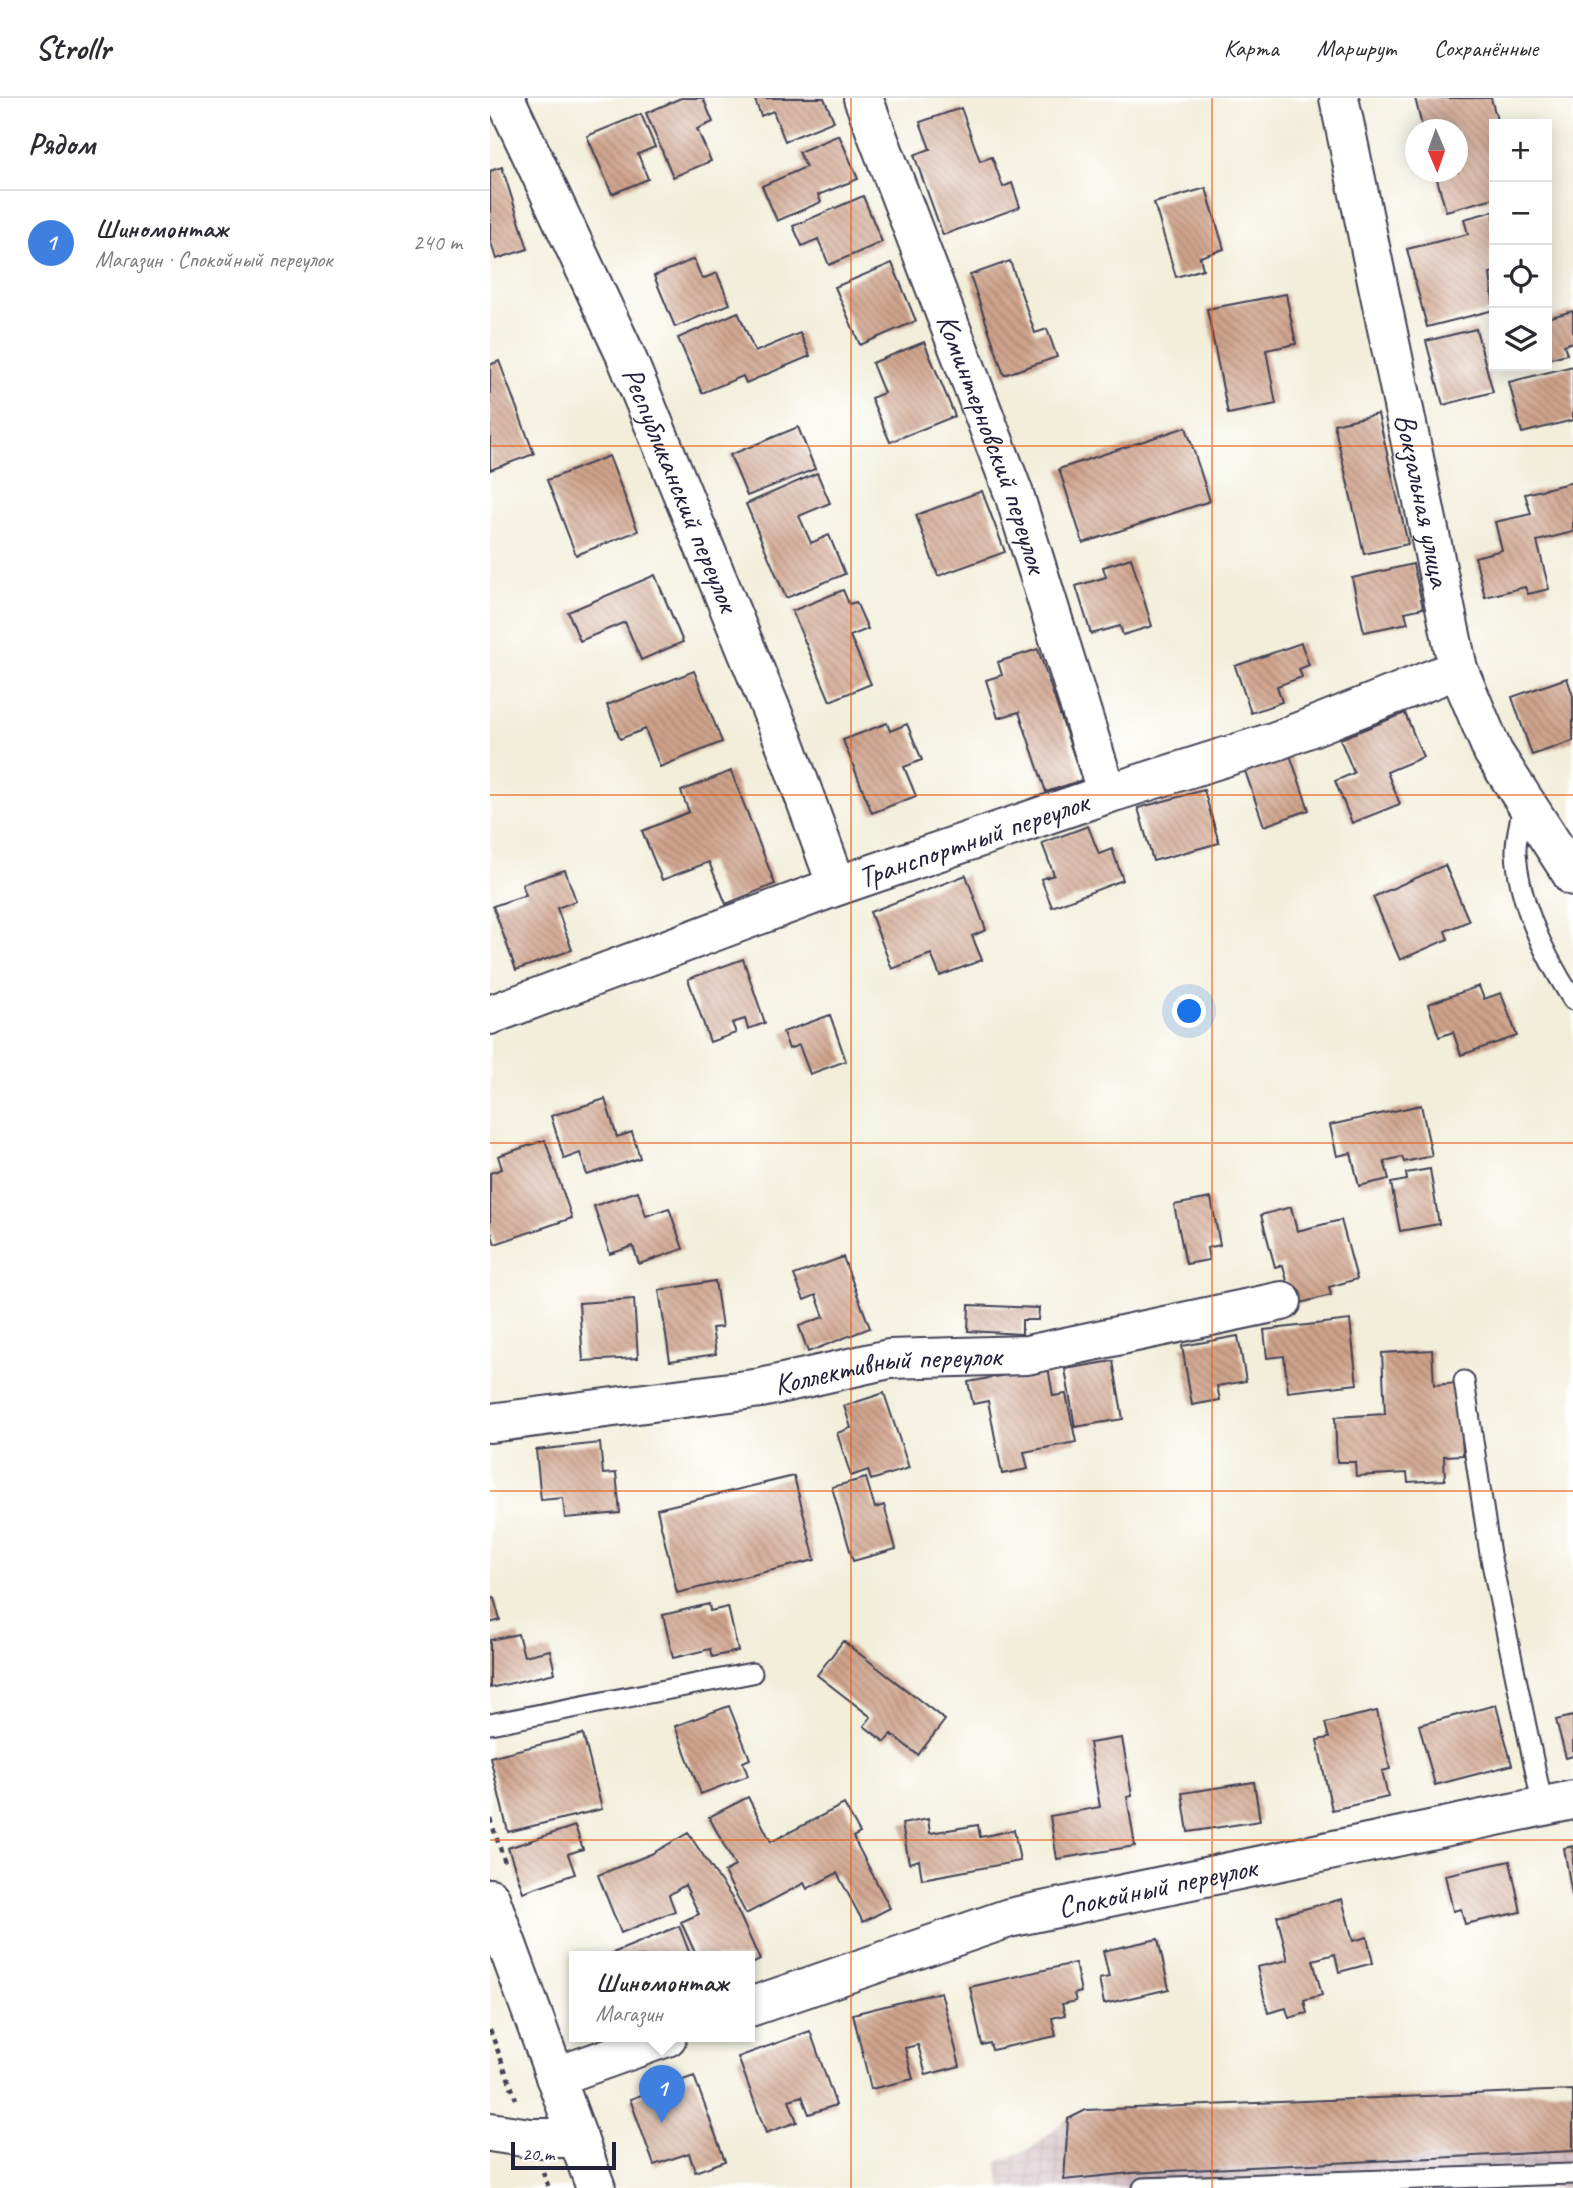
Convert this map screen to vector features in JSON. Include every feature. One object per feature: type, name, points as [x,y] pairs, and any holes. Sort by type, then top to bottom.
[{"type":"street","name":"Республиканский переулок","points":[[505,98],[625,354],[786,746],[837,886]]},
{"type":"street","name":"Коминтерновский переулок","points":[[863,98],[1014,494],[1107,793]]},
{"type":"street","name":"Вокзальная улица","points":[[1339,98],[1458,669],[1493,752],[1573,876]]},
{"type":"street","name":"Транспортный переулок","points":[[490,1015],[837,886],[1107,793],[1276,741],[1458,669]]},
{"type":"street","name":"Коллективный переулок","points":[[490,1423],[761,1388],[889,1359],[1027,1355],[1282,1301]]},
{"type":"street","name":"Спокойный переулок","points":[[755,2005],[1009,1918],[1558,1803]]},
{"type":"street","points":[[490,1898],[597,2188]]},
{"type":"street","points":[[555,2077],[653,2042]]},
{"type":"street","points":[[490,2132],[530,2138],[578,2138]]},
{"type":"lane","points":[[1524,800],[1516,851],[1523,895],[1561,980],[1573,1000]]},
{"type":"lane","points":[[1464,1381],[1490,1554],[1558,1803]]},
{"type":"lane","points":[[490,1724],[752,1673]]},
{"type":"lane","points":[[1143,2188],[1478,2182],[1573,2174]]},
{"type":"path","points":[[490,2030],[530,2138]]},
{"type":"shaded area","points":[[1573,2090],[1573,2188],[1002,2188],[997,2162],[1032,2148],[1065,2120],[1086,2110]]},
{"type":"building","points":[[681,98],[703,98],[713,122],[697,129],[711,161],[673,177],[646,113]]},
{"type":"building","points":[[824,98],[834,121],[785,141],[773,111],[761,116],[755,100]]},
{"type":"building","points":[[1415,98],[1491,98],[1497,119],[1489,119],[1489,199],[1446,211],[1438,182],[1468,182],[1468,119],[1420,119]]},
{"type":"building","points":[[961,108],[980,161],[992,157],[1003,187],[1012,183],[1020,207],[943,235],[914,155],[930,149],[920,122]]},
{"type":"building","points":[[641,114],[655,147],[638,154],[648,179],[612,194],[587,136]]},
{"type":"building","points":[[839,135],[858,179],[818,195],[821,202],[777,221],[762,186],[806,167],[799,152]]},
{"type":"building","points":[[502,167],[528,249],[496,259],[490,239],[490,171]]},
{"type":"building","points":[[1206,188],[1224,249],[1200,257],[1203,269],[1176,277],[1154,203]]},
{"type":"building","points":[[863,196],[882,242],[829,265],[818,239],[802,246],[793,226]]},
{"type":"building","points":[[1489,212],[1489,311],[1427,327],[1407,249],[1468,234],[1464,219]]},
{"type":"building","points":[[694,259],[702,279],[717,273],[730,304],[675,327],[654,276]]},
{"type":"building","points":[[1010,261],[1035,333],[1047,329],[1057,357],[1004,375],[970,275]]},
{"type":"building","points":[[892,263],[916,321],[860,345],[835,287]]},
{"type":"building","points":[[1286,294],[1296,344],[1266,350],[1276,404],[1228,414],[1207,309]]},
{"type":"building","points":[[1573,311],[1573,342],[1564,345],[1567,354],[1552,358],[1552,317]]},
{"type":"building","points":[[738,312],[755,352],[800,333],[810,356],[746,383],[743,376],[702,393],[678,338]]},
{"type":"building","points":[[1476,329],[1493,392],[1443,405],[1426,341]]},
{"type":"building","points":[[924,342],[955,416],[890,442],[871,398],[884,393],[872,363]]},
{"type":"building","points":[[499,361],[534,454],[490,470],[490,365]]},
{"type":"building","points":[[1573,366],[1573,420],[1522,433],[1509,382]]},
{"type":"building","points":[[1378,414],[1408,544],[1364,554],[1334,424]]},
{"type":"building","points":[[798,427],[815,469],[747,496],[730,455]]},
{"type":"building","points":[[1186,427],[1210,501],[1083,543],[1059,469]]},
{"type":"building","points":[[609,456],[638,531],[576,555],[547,480]]},
{"type":"building","points":[[817,473],[830,503],[799,516],[811,543],[829,535],[845,574],[786,598],[746,504]]},
{"type":"building","points":[[1573,482],[1573,532],[1537,541],[1549,589],[1528,594],[1525,587],[1485,597],[1475,557],[1502,550],[1495,522],[1531,514],[1525,494]]},
{"type":"building","points":[[982,491],[1005,552],[938,576],[916,515]]},
{"type":"building","points":[[1131,558],[1152,626],[1123,635],[1120,626],[1091,634],[1076,586],[1106,577],[1103,567]]},
{"type":"building","points":[[1413,564],[1423,608],[1405,612],[1408,623],[1364,632],[1352,578]]},
{"type":"building","points":[[655,575],[683,642],[641,660],[625,622],[580,641],[568,612]]},
{"type":"building","points":[[843,590],[849,604],[856,602],[868,629],[850,636],[871,684],[830,701],[792,611]]},
{"type":"building","points":[[1301,643],[1309,665],[1299,669],[1302,677],[1277,686],[1282,702],[1251,713],[1235,666]]},
{"type":"building","points":[[1038,649],[1082,780],[1046,792],[1019,712],[998,718],[986,680],[1002,675],[998,662]]},
{"type":"building","points":[[694,671],[722,742],[660,767],[645,729],[620,739],[607,705]]},
{"type":"building","points":[[1567,678],[1573,696],[1573,741],[1532,755],[1512,697]]},
{"type":"building","points":[[1405,713],[1423,757],[1387,772],[1400,804],[1352,823],[1335,781],[1354,773],[1340,739]]},
{"type":"building","points":[[887,723],[890,731],[907,724],[922,760],[904,767],[916,796],[872,813],[843,740]]},
{"type":"building","points":[[1289,752],[1309,810],[1264,826],[1244,768]]},
{"type":"building","points":[[731,771],[775,884],[726,904],[709,862],[662,880],[642,831],[689,812],[681,791]]},
{"type":"building","points":[[1204,790],[1219,843],[1153,861],[1138,808]]},
{"type":"building","points":[[1088,826],[1099,854],[1112,849],[1123,880],[1052,907],[1041,879],[1054,875],[1042,843]]},
{"type":"building","points":[[1445,865],[1469,921],[1445,931],[1448,939],[1400,960],[1373,897]]},
{"type":"building","points":[[565,870],[576,901],[557,908],[572,950],[516,970],[493,906],[526,895],[522,884]]},
{"type":"building","points":[[966,875],[986,930],[972,936],[982,960],[940,976],[931,954],[892,969],[870,912]]},
{"type":"building","points":[[743,959],[765,1023],[748,1029],[745,1019],[732,1023],[736,1033],[710,1042],[688,979]]},
{"type":"building","points":[[1479,986],[1484,999],[1501,993],[1517,1036],[1461,1055],[1453,1032],[1439,1037],[1428,1004]]},
{"type":"building","points":[[830,1015],[846,1061],[810,1074],[799,1045],[789,1049],[783,1032]]},
{"type":"building","points":[[605,1099],[617,1137],[632,1132],[640,1158],[587,1175],[580,1153],[564,1159],[551,1116]]},
{"type":"building","points":[[1421,1105],[1432,1156],[1404,1162],[1402,1157],[1384,1161],[1389,1179],[1359,1186],[1351,1153],[1337,1156],[1330,1125]]},
{"type":"building","points":[[545,1140],[572,1218],[495,1244],[490,1229],[490,1173],[502,1169],[498,1156]]},
{"type":"building","points":[[1430,1169],[1439,1224],[1400,1231],[1391,1183],[1407,1180],[1406,1173]]},
{"type":"building","points":[[638,1191],[646,1216],[669,1208],[683,1249],[639,1264],[633,1246],[610,1254],[594,1206]]},
{"type":"building","points":[[1211,1198],[1220,1245],[1207,1248],[1209,1260],[1186,1264],[1174,1205]]},
{"type":"building","points":[[1291,1207],[1297,1231],[1341,1220],[1357,1279],[1329,1287],[1331,1295],[1293,1305],[1283,1265],[1275,1267],[1261,1215]]},
{"type":"building","points":[[843,1257],[870,1328],[808,1352],[799,1326],[824,1317],[816,1295],[804,1300],[794,1275]]},
{"type":"building","points":[[715,1281],[722,1327],[712,1328],[716,1354],[670,1361],[659,1290]]},
{"type":"building","points":[[634,1299],[638,1358],[583,1361],[579,1303]]},
{"type":"building","points":[[969,1305],[1039,1308],[1038,1320],[1022,1320],[1022,1334],[968,1331]]},
{"type":"building","points":[[1350,1320],[1357,1384],[1288,1392],[1284,1356],[1267,1358],[1264,1330]]},
{"type":"building","points":[[1238,1336],[1246,1381],[1217,1386],[1220,1400],[1192,1405],[1182,1346]]},
{"type":"building","points":[[1432,1350],[1434,1385],[1459,1383],[1463,1455],[1444,1456],[1445,1480],[1408,1482],[1407,1473],[1356,1476],[1355,1462],[1337,1462],[1335,1417],[1385,1414],[1382,1353]]},
{"type":"building","points":[[1113,1361],[1123,1419],[1075,1427],[1065,1369]]},
{"type":"building","points":[[1048,1367],[1053,1396],[1066,1394],[1076,1442],[1024,1452],[1028,1469],[1002,1474],[988,1401],[973,1404],[968,1382]]},
{"type":"building","points":[[884,1393],[909,1468],[871,1480],[868,1470],[851,1476],[837,1433],[851,1428],[844,1406]]},
{"type":"building","points":[[600,1443],[603,1474],[616,1473],[620,1513],[565,1518],[563,1498],[541,1500],[536,1450]]},
{"type":"building","points":[[794,1476],[815,1560],[677,1593],[657,1509]]},
{"type":"building","points":[[866,1478],[875,1508],[884,1505],[896,1549],[853,1561],[832,1487]]},
{"type":"building","points":[[494,1598],[500,1620],[490,1623],[490,1599]]},
{"type":"building","points":[[709,1604],[710,1611],[728,1607],[738,1651],[712,1657],[710,1649],[673,1658],[663,1615]]},
{"type":"building","points":[[518,1634],[524,1656],[550,1650],[555,1673],[490,1688],[490,1640]]},
{"type":"building","points":[[843,1641],[945,1720],[918,1755],[891,1734],[885,1742],[864,1726],[871,1717],[817,1675]]},
{"type":"building","points":[[1496,1705],[1512,1765],[1435,1785],[1419,1725]]},
{"type":"building","points":[[729,1706],[750,1759],[743,1762],[748,1776],[701,1794],[675,1726]]},
{"type":"building","points":[[1377,1711],[1390,1769],[1382,1771],[1388,1797],[1332,1810],[1317,1740],[1329,1738],[1325,1723]]},
{"type":"building","points":[[1573,1716],[1573,1756],[1566,1758],[1556,1720]]},
{"type":"building","points":[[583,1734],[602,1809],[508,1832],[490,1757]]},
{"type":"building","points":[[1122,1738],[1132,1796],[1127,1797],[1135,1846],[1057,1859],[1050,1816],[1100,1807],[1089,1743]]},
{"type":"building","points":[[1254,1782],[1260,1821],[1188,1832],[1182,1793]]},
{"type":"building","points":[[748,1797],[771,1842],[844,1804],[860,1833],[853,1837],[890,1908],[863,1922],[837,1873],[807,1889],[804,1883],[746,1914],[724,1872],[735,1866],[709,1817]]},
{"type":"building","points":[[928,1819],[930,1833],[978,1825],[980,1837],[1014,1830],[1020,1861],[922,1879],[919,1860],[909,1863],[902,1824]]},
{"type":"building","points":[[575,1826],[583,1849],[568,1854],[575,1874],[523,1892],[508,1848]]},
{"type":"building","points":[[688,1833],[732,1898],[760,1960],[755,1962],[755,1951],[694,1951],[681,1922],[699,1914],[685,1885],[669,1895],[675,1911],[621,1933],[598,1875],[651,1854]]},
{"type":"building","points":[[1573,1846],[1573,1895],[1572,1895],[1564,1848]]},
{"type":"building","points":[[1510,1861],[1521,1912],[1465,1924],[1461,1909],[1453,1911],[1445,1875]]},
{"type":"building","points":[[1342,1899],[1353,1941],[1367,1937],[1373,1963],[1339,1972],[1335,1954],[1313,1960],[1322,1995],[1304,2000],[1307,2013],[1289,2018],[1286,2008],[1268,2013],[1257,1967],[1288,1960],[1277,1916]]},
{"type":"building","points":[[679,1926],[689,1951],[618,1951]]},
{"type":"building","points":[[1158,1939],[1169,1989],[1104,2004],[1099,1979],[1109,1977],[1103,1951]]},
{"type":"building","points":[[1075,1963],[1081,1992],[1074,1994],[1076,2001],[1062,2004],[1065,2015],[1052,2018],[1056,2036],[992,2050],[990,2043],[982,2045],[970,1987]]},
{"type":"building","points":[[941,1992],[960,2066],[926,2075],[918,2045],[905,2048],[913,2079],[871,2089],[853,2014]]},
{"type":"building","points":[[810,2031],[836,2105],[809,2114],[802,2096],[789,2100],[797,2122],[766,2133],[738,2057]]},
{"type":"building","points":[[694,2076],[725,2161],[695,2172],[689,2153],[654,2165],[630,2099]]},
{"type":"building","points":[[1573,2090],[1573,2151],[1131,2173],[1064,2180],[1068,2119],[1086,2110]]},
{"type":"place","name":"Шиномонтаж","points":[[662,2123]]}]
